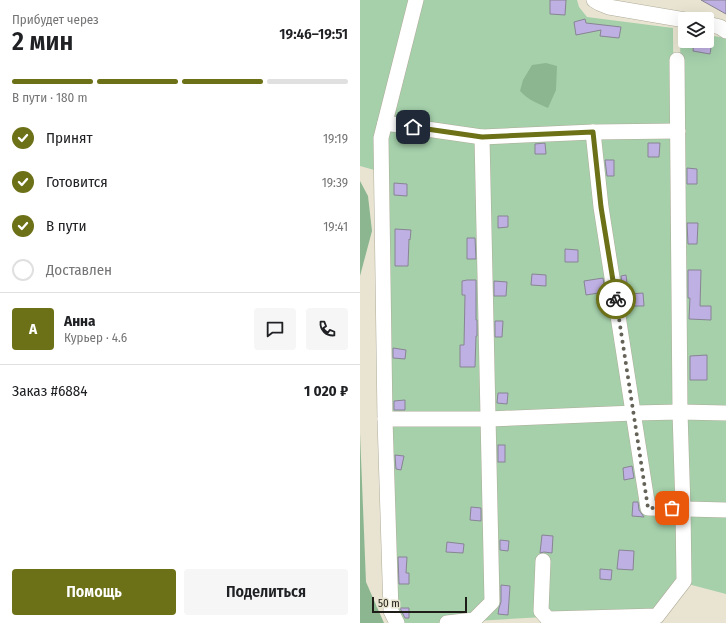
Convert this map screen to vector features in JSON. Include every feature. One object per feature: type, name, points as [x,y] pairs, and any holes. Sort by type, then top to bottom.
[{"type":"street","points":[[397,623],[391,611],[385,419],[381,138],[416,0]]},
{"type":"street","points":[[594,0],[609,7],[678,19]]},
{"type":"street","points":[[714,26],[726,31]]},
{"type":"street","points":[[543,561],[541,611],[548,619],[657,616],[684,581],[680,412],[677,60]]},
{"type":"street","points":[[385,123],[482,137],[593,132],[678,131]]},
{"type":"street","points":[[593,132],[601,207],[648,508],[726,510]]},
{"type":"street","points":[[447,623],[474,620],[492,602],[482,137]]},
{"type":"street","points":[[385,419],[489,419],[634,413],[726,413]]},
{"type":"green space","points":[[360,0],[577,0],[579,7],[587,17],[673,28],[676,410],[390,417],[385,173],[360,166]]},
{"type":"green space","points":[[714,36],[726,38],[726,407],[684,406],[680,48],[714,48]]},
{"type":"green space","points":[[546,63],[557,66],[556,90],[548,108],[529,99],[520,91],[523,80],[532,65]]},
{"type":"green space","points":[[360,181],[368,196],[372,231],[360,276]]},
{"type":"green space","points":[[675,416],[680,582],[650,611],[440,623],[405,623],[394,620],[388,424]]},
{"type":"green space","points":[[684,416],[726,418],[726,594],[688,584]]},
{"type":"green space","points":[[360,433],[366,582],[384,623],[360,623]]},
{"type":"building","points":[[550,0],[566,0],[565,15],[550,14]]},
{"type":"building","points":[[701,0],[726,0],[726,14]]},
{"type":"building","points":[[585,19],[586,23],[621,27],[619,38],[600,36],[601,30],[576,35],[574,22]]},
{"type":"building","points":[[693,48],[711,48],[710,54],[693,51]]},
{"type":"building","points":[[545,143],[546,154],[535,154],[535,144]]},
{"type":"building","points":[[648,143],[660,143],[659,157],[648,157]]},
{"type":"building","points":[[605,160],[614,160],[614,176],[607,176]]},
{"type":"building","points":[[687,168],[697,169],[697,184],[687,184]]},
{"type":"building","points":[[394,183],[407,184],[407,196],[394,195]]},
{"type":"building","points":[[498,216],[508,216],[508,227],[498,228]]},
{"type":"building","points":[[687,223],[698,223],[697,244],[688,244]]},
{"type":"building","points":[[395,229],[411,230],[410,240],[409,239],[408,266],[395,266]]},
{"type":"building","points":[[467,238],[475,238],[476,259],[467,259]]},
{"type":"building","points":[[565,249],[578,250],[578,262],[565,262]]},
{"type":"building","points":[[688,270],[701,270],[700,306],[711,306],[711,320],[689,319],[690,298],[688,298]]},
{"type":"building","points":[[532,274],[546,275],[546,286],[531,285]]},
{"type":"building","points":[[626,275],[628,292],[624,293],[621,276]]},
{"type":"building","points":[[603,278],[605,292],[586,295],[584,281]]},
{"type":"building","points":[[476,280],[477,336],[475,367],[460,367],[460,345],[464,345],[465,295],[462,295],[462,281]]},
{"type":"building","points":[[494,281],[507,282],[506,296],[494,296]]},
{"type":"building","points":[[643,293],[644,306],[630,306],[630,294]]},
{"type":"building","points":[[495,321],[503,321],[502,337],[495,337]]},
{"type":"building","points":[[393,348],[406,350],[405,359],[393,358]]},
{"type":"building","points":[[707,355],[707,380],[690,380],[690,356]]},
{"type":"building","points":[[498,393],[508,393],[507,404],[497,403]]},
{"type":"building","points":[[405,400],[405,410],[394,410],[394,401]]},
{"type":"building","points":[[498,445],[505,445],[505,462],[498,462]]},
{"type":"building","points":[[395,455],[404,456],[401,470],[396,469]]},
{"type":"building","points":[[632,466],[634,478],[624,480],[623,468]]},
{"type":"building","points":[[633,502],[638,502],[639,510],[644,517],[632,516]]},
{"type":"building","points":[[471,507],[481,508],[481,521],[470,520]]},
{"type":"building","points":[[542,535],[553,536],[552,553],[540,553]]},
{"type":"building","points":[[500,540],[509,541],[508,551],[500,550]]},
{"type":"building","points":[[447,542],[464,544],[463,553],[446,552]]},
{"type":"building","points":[[619,550],[634,551],[633,570],[617,569]]},
{"type":"building","points":[[398,557],[407,557],[406,573],[409,573],[409,584],[399,584]]},
{"type":"building","points":[[600,569],[612,570],[611,580],[600,579]]},
{"type":"building","points":[[501,585],[510,586],[508,615],[498,614],[501,602]]},
{"type":"building","points":[[400,608],[409,608],[409,618],[405,618]]},
{"type":"way so far","points":[[616,299],[648,508],[672,508]]},
{"type":"route","points":[[413,127],[482,137],[593,132],[601,207],[616,299]]}]
